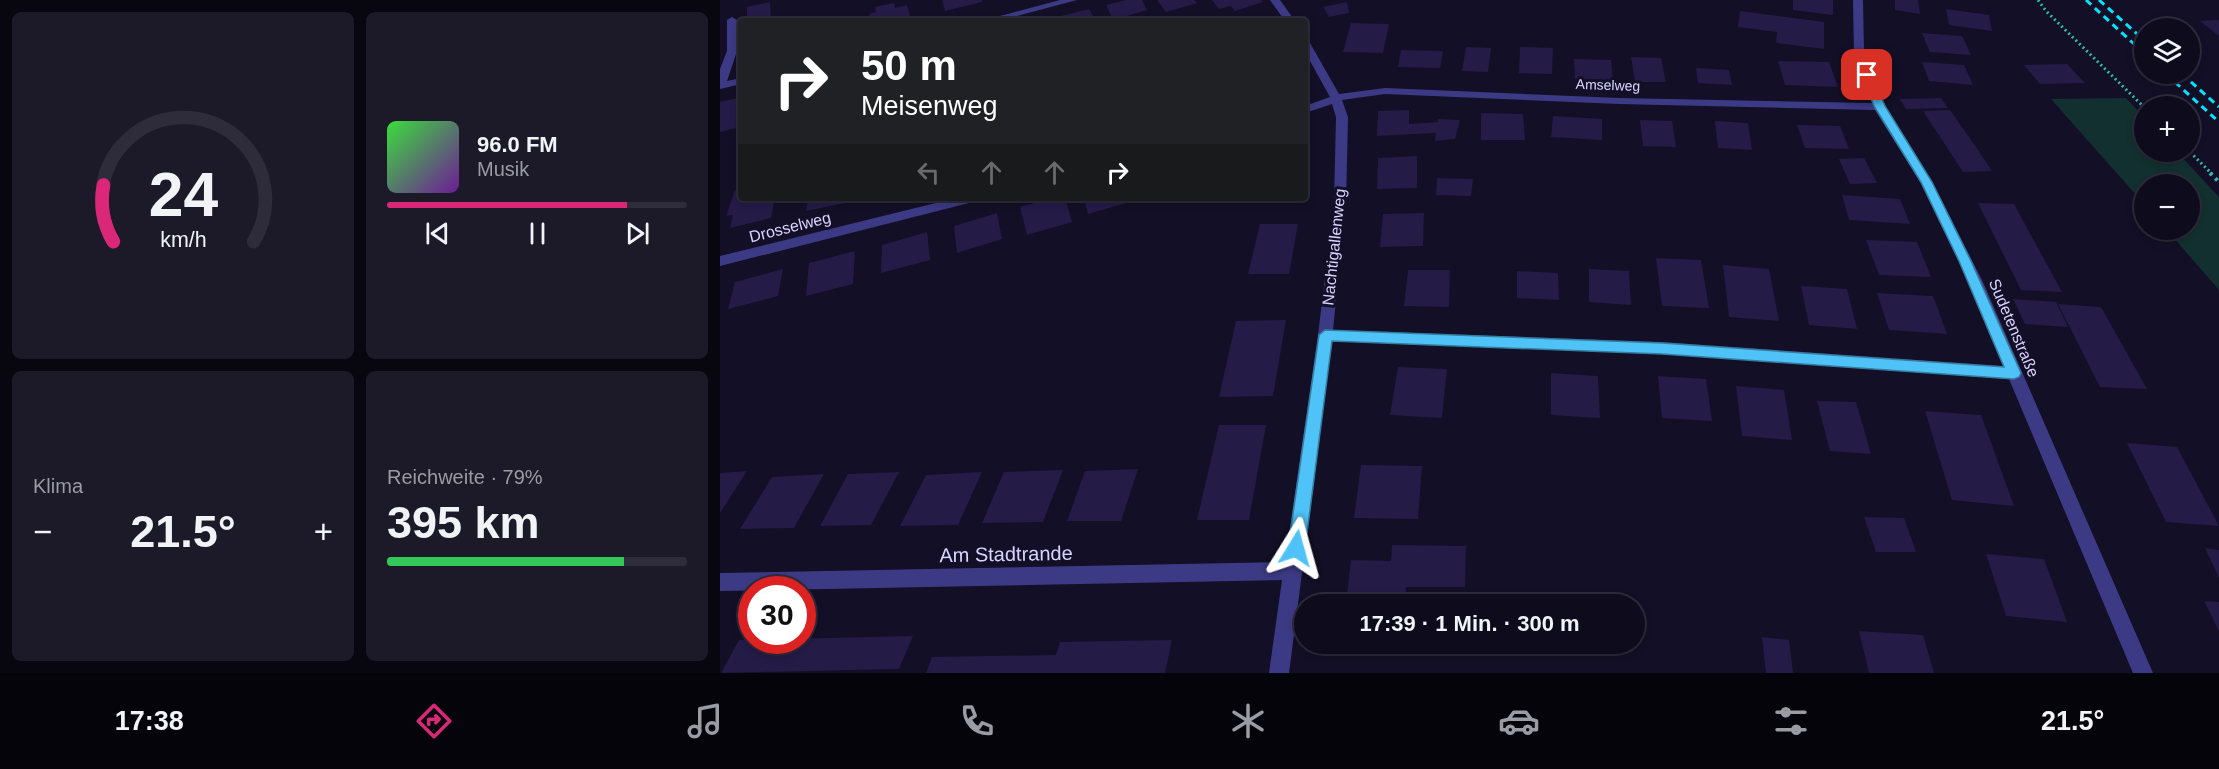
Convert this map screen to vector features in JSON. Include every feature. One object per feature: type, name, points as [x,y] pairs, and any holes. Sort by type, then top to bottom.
[{"type":"street","points":[[998,18],[1072,0]]},
{"type":"street","points":[[1275,0],[1288,18]]},
{"type":"street","name":"Sudetenstraße","points":[[1858,0],[1859,54],[1879,106],[1926,182],[1975,280],[2143,673]]},
{"type":"street","points":[[732,20],[720,85],[738,82]]},
{"type":"street","name":"Nachtigallenweg","points":[[1279,673],[1325,335],[1340,203],[1342,117],[1336,98],[1308,48]]},
{"type":"street","name":"Amselweg","points":[[1336,98],[1385,90],[1619,101],[1879,106]]},
{"type":"street","points":[[1308,109],[1336,98]]},
{"type":"street","name":"Drosselweg","points":[[720,261],[962,201]]},
{"type":"street","points":[[1325,335],[1662,348],[2014,373]]},
{"type":"street","name":"Am Stadtrande","points":[[720,582],[1293,571]]},
{"type":"path","points":[[2038,0],[2046,11],[2134,97]]},
{"type":"path","points":[[2200,162],[2219,182]]},
{"type":"green space","points":[[2126,98],[2134,106],[2134,162],[2186,162],[2198,174],[2134,174],[2134,193],[2051,99]]},
{"type":"green space","points":[[2200,177],[2219,197],[2219,290],[2176,240],[2200,240]]},
{"type":"building","points":[[942,0],[982,0],[982,2],[945,11]]},
{"type":"building","points":[[1126,0],[1142,0],[1147,10],[1112,18],[1106,5]]},
{"type":"building","points":[[1157,0],[1194,0],[1197,3],[1166,12]]},
{"type":"building","points":[[1212,0],[1261,0],[1263,2],[1235,11],[1231,6],[1219,9]]},
{"type":"building","points":[[1793,0],[1833,0],[1833,15],[1793,10]]},
{"type":"building","points":[[1895,0],[1918,0],[1920,14],[1895,10]]},
{"type":"building","points":[[770,2],[771,18],[747,18],[747,7]]},
{"type":"building","points":[[1347,2],[1349,13],[1329,17],[1323,7]]},
{"type":"building","points":[[894,3],[895,8],[907,5],[911,18],[870,18],[869,14],[876,12],[875,7]]},
{"type":"building","points":[[1089,9],[1094,18],[1058,18]]},
{"type":"building","points":[[1946,9],[1989,15],[1992,31],[1949,25]]},
{"type":"building","points":[[1740,11],[1824,22],[1824,49],[1776,43],[1777,32],[1738,27]]},
{"type":"building","points":[[2219,20],[2219,36],[2200,21]]},
{"type":"building","points":[[1351,23],[1389,24],[1383,53],[1343,52]]},
{"type":"building","points":[[1922,33],[1962,36],[1971,55],[1930,52]]},
{"type":"building","points":[[1466,47],[1491,48],[1488,72],[1462,71]]},
{"type":"building","points":[[1520,47],[1553,48],[1552,74],[1519,73]]},
{"type":"building","points":[[1401,50],[1443,51],[1440,68],[1398,67]]},
{"type":"building","points":[[1631,57],[1661,58],[1666,82],[1635,82]]},
{"type":"building","points":[[1574,59],[1611,60],[1613,80],[1575,79]]},
{"type":"building","points":[[1778,61],[1829,62],[1838,87],[1785,85]]},
{"type":"building","points":[[1922,62],[1964,65],[1973,85],[1929,81]]},
{"type":"building","points":[[2067,64],[2085,83],[2040,84],[2024,65]]},
{"type":"building","points":[[1696,68],[1729,70],[1732,85],[1698,83]]},
{"type":"building","points":[[738,98],[738,127],[720,132],[720,102]]},
{"type":"building","points":[[1941,98],[1948,108],[1906,109],[1900,99]]},
{"type":"building","points":[[1409,110],[1409,124],[1438,122],[1438,119],[1460,120],[1455,139],[1435,141],[1436,133],[1377,136],[1378,111]]},
{"type":"building","points":[[1950,110],[1992,171],[1963,172],[1923,111]]},
{"type":"building","points":[[1481,113],[1523,114],[1525,140],[1481,140]]},
{"type":"building","points":[[1553,116],[1602,119],[1602,140],[1551,137]]},
{"type":"building","points":[[1640,120],[1672,121],[1676,147],[1643,146]]},
{"type":"building","points":[[1715,121],[1748,123],[1752,150],[1718,148]]},
{"type":"building","points":[[1797,125],[1840,126],[1849,149],[1805,148]]},
{"type":"building","points":[[1417,156],[1417,188],[1377,189],[1378,158]]},
{"type":"building","points":[[1864,158],[1877,183],[1850,184],[1839,159]]},
{"type":"building","points":[[1437,178],[1473,179],[1471,196],[1436,195]]},
{"type":"building","points":[[735,190],[738,190],[738,201],[774,201],[771,218],[730,228],[733,215],[726,216]]},
{"type":"building","points":[[1842,195],[1900,199],[1910,224],[1849,220]]},
{"type":"building","points":[[808,201],[850,201],[850,202],[806,211]]},
{"type":"building","points":[[1041,201],[1066,201],[1072,222],[1027,235],[1020,207]]},
{"type":"building","points":[[1085,201],[1133,201],[1088,214]]},
{"type":"building","points":[[1978,203],[2014,204],[2062,292],[2021,290]]},
{"type":"building","points":[[997,213],[1002,239],[957,253],[954,226]]},
{"type":"building","points":[[1424,213],[1423,246],[1380,247],[1383,214]]},
{"type":"building","points":[[1260,224],[1298,224],[1289,274],[1248,274]]},
{"type":"building","points":[[927,232],[930,260],[881,273],[882,245]]},
{"type":"building","points":[[1866,240],[1917,242],[1931,277],[1879,275]]},
{"type":"building","points":[[855,251],[853,284],[806,296],[809,263]]},
{"type":"building","points":[[1656,258],[1701,260],[1709,308],[1662,306]]},
{"type":"building","points":[[1723,265],[1769,269],[1779,321],[1729,317]]},
{"type":"building","points":[[783,269],[778,296],[728,309],[735,282]]},
{"type":"building","points":[[1589,269],[1629,271],[1631,305],[1589,302]]},
{"type":"building","points":[[1408,270],[1450,270],[1449,307],[1404,306]]},
{"type":"building","points":[[1517,271],[1558,273],[1559,300],[1517,298]]},
{"type":"building","points":[[1801,286],[1847,289],[1857,329],[1809,325]]},
{"type":"building","points":[[1877,293],[1933,296],[1947,334],[1889,330]]},
{"type":"building","points":[[2013,299],[2056,302],[2068,327],[2025,324]]},
{"type":"building","points":[[2058,304],[2101,307],[2147,389],[2100,387]]},
{"type":"building","points":[[1286,320],[1273,396],[1219,397],[1236,321]]},
{"type":"building","points":[[1398,367],[1447,369],[1442,418],[1390,415]]},
{"type":"building","points":[[1551,373],[1598,376],[1600,418],[1551,415]]},
{"type":"building","points":[[1658,376],[1706,379],[1712,421],[1662,418]]},
{"type":"building","points":[[1736,386],[1784,390],[1792,440],[1742,436]]},
{"type":"building","points":[[1817,401],[1856,402],[1871,454],[1830,451]]},
{"type":"building","points":[[1925,411],[1981,415],[2014,506],[1952,500]]},
{"type":"building","points":[[1219,425],[1266,425],[1249,520],[1197,520]]},
{"type":"building","points":[[2127,443],[2177,447],[2219,526],[2166,522]]},
{"type":"building","points":[[1361,465],[1422,466],[1418,519],[1354,518]]},
{"type":"building","points":[[1138,469],[1121,521],[1067,521],[1085,471]]},
{"type":"building","points":[[1063,470],[1043,522],[982,523],[1004,472]]},
{"type":"building","points":[[747,471],[720,513],[720,473]]},
{"type":"building","points":[[899,472],[871,525],[820,526],[848,474]]},
{"type":"building","points":[[982,472],[958,525],[900,526],[926,475]]},
{"type":"building","points":[[824,474],[794,528],[740,529],[772,477]]},
{"type":"building","points":[[1864,517],[1904,518],[1916,552],[1876,552]]},
{"type":"building","points":[[1392,545],[1466,546],[1465,587],[1406,587],[1406,594],[1347,594],[1351,560],[1391,561]]},
{"type":"building","points":[[2205,548],[2219,550],[2219,578]]},
{"type":"building","points":[[1986,554],[2044,559],[2067,622],[2006,616]]},
{"type":"building","points":[[2204,601],[2219,602],[2219,631]]},
{"type":"building","points":[[1859,631],[1923,635],[1934,673],[1869,673]]},
{"type":"building","points":[[913,636],[899,669],[721,673],[738,642],[738,654],[816,654],[816,638]]},
{"type":"building","points":[[1762,637],[1789,640],[1793,673],[1766,673]]},
{"type":"building","points":[[1172,640],[1165,673],[926,673],[932,657],[1056,655],[1060,642]]},
{"type":"railway","points":[[2086,0],[2134,44]]},
{"type":"railway","points":[[2099,0],[2134,31]]},
{"type":"railway","points":[[2177,84],[2219,122]]},
{"type":"railway","points":[[2193,84],[2219,107]]},
{"type":"route","points":[[1296,548],[1325,335],[1662,348],[2014,373],[1975,280],[1926,182],[1879,106],[1867,75]]}]
